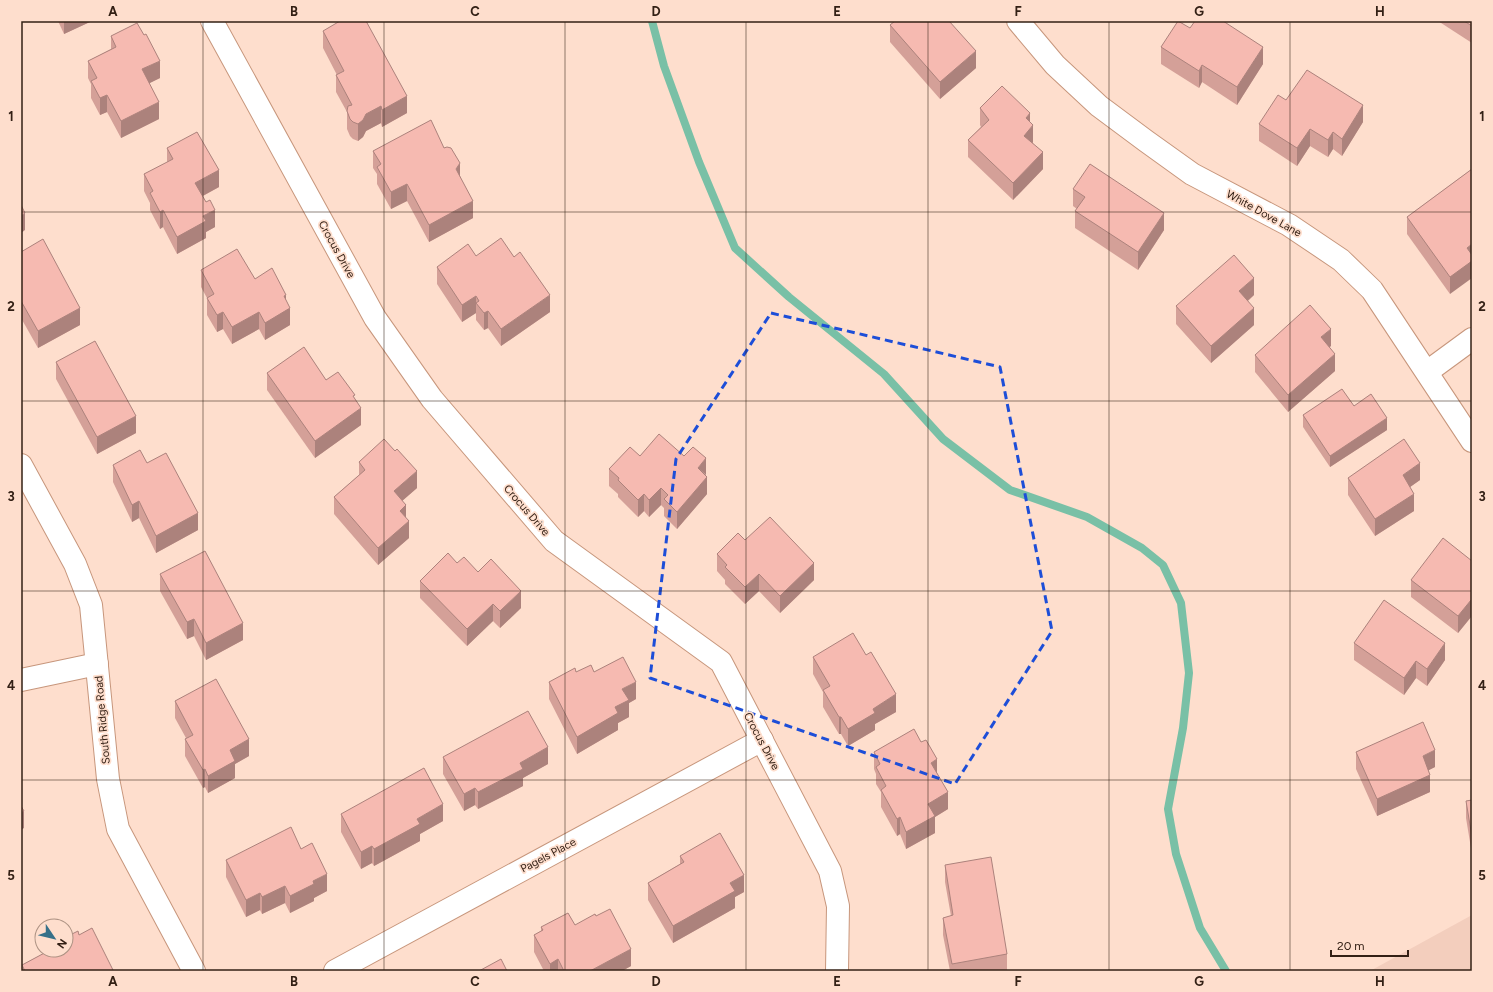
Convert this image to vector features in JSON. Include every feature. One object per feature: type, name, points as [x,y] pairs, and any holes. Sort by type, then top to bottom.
[{"type":"street","name":"Crocus Drive","points":[[212,21],[375,318],[432,399],[554,541],[721,662],[830,871],[838,906],[837,971]]},
{"type":"street","name":"White Dove Lane","points":[[1018,21],[1055,65],[1099,106],[1146,141],[1192,174],[1289,225],[1341,260],[1372,290],[1472,441]]},
{"type":"street","points":[[1426,372],[1472,339]]},
{"type":"street","name":"South Ridge Road","points":[[21,465],[75,564],[91,605],[108,779],[118,829],[194,971]]},
{"type":"street","points":[[21,680],[97,664]]},
{"type":"street","name":"Pagels Place","points":[[335,971],[762,740]]},
{"type":"highlighted area","points":[[771,313],[1000,367],[1052,631],[955,784],[650,678],[676,459]]},
{"type":"shaded area","points":[[1472,915],[1472,971],[1370,971]]},
{"type":"building","points":[[340,21],[366,21],[407,96],[382,110],[381,106],[366,114],[363,120],[358,124],[350,119],[347,111],[348,106],[352,105],[336,75],[344,71],[323,31]]},
{"type":"building","points":[[895,21],[949,21],[976,51],[940,82],[890,25]]},
{"type":"building","points":[[1178,21],[1190,28],[1195,21],[1223,21],[1263,47],[1237,87],[1202,65],[1199,71],[1161,47]]},
{"type":"building","points":[[1464,21],[1472,21],[1472,26]]},
{"type":"building","points":[[137,23],[144,35],[146,34],[160,61],[142,69],[159,102],[121,121],[107,95],[100,98],[91,81],[97,78],[88,61],[116,47],[111,36]]},
{"type":"building","points":[[1307,70],[1363,105],[1342,139],[1333,132],[1328,140],[1310,129],[1297,148],[1259,124],[1278,95],[1286,100]]},
{"type":"building","points":[[1002,86],[1030,113],[1026,118],[1033,125],[1024,136],[1043,152],[1013,183],[968,140],[989,120],[980,108]]},
{"type":"building","points":[[431,120],[444,148],[451,148],[460,163],[456,169],[473,201],[429,225],[407,184],[391,192],[377,167],[381,164],[373,151]]},
{"type":"building","points":[[197,132],[219,170],[195,183],[206,202],[210,200],[215,210],[203,216],[206,221],[177,237],[163,210],[160,212],[150,193],[153,191],[144,174],[173,159],[167,148]]},
{"type":"building","points":[[1090,164],[1164,213],[1138,252],[1075,211],[1085,197],[1073,189]]},
{"type":"building","points":[[1472,169],[1472,244],[1467,248],[1472,255],[1472,261],[1450,277],[1407,217]]},
{"type":"building","points":[[21,205],[25,213],[21,216]]},
{"type":"building","points":[[501,238],[514,257],[520,252],[550,295],[501,329],[488,311],[484,313],[476,303],[479,301],[476,296],[462,305],[437,267],[468,244],[476,256]]},
{"type":"building","points":[[43,239],[80,308],[38,331],[21,301],[21,252]]},
{"type":"building","points":[[237,249],[255,279],[272,268],[286,295],[284,296],[290,308],[265,323],[259,312],[232,327],[223,312],[217,315],[207,298],[214,294],[201,270]]},
{"type":"building","points":[[1234,255],[1254,278],[1239,291],[1254,308],[1211,346],[1176,306]]},
{"type":"building","points":[[1310,305],[1331,329],[1321,337],[1335,354],[1288,395],[1255,355]]},
{"type":"building","points":[[95,341],[136,416],[97,437],[56,362]]},
{"type":"building","points":[[304,347],[326,380],[338,372],[355,395],[353,396],[361,408],[315,441],[267,373]]},
{"type":"building","points":[[1342,389],[1354,406],[1371,394],[1387,418],[1330,456],[1303,415]]},
{"type":"building","points":[[659,434],[684,456],[693,447],[706,458],[698,468],[707,477],[677,512],[664,499],[668,495],[661,488],[649,500],[644,494],[638,500],[609,469],[630,447],[640,456]]},
{"type":"building","points":[[384,439],[395,451],[397,449],[417,471],[394,491],[406,505],[400,511],[409,521],[378,548],[334,497],[365,470],[359,462]]},
{"type":"building","points":[[1404,439],[1420,463],[1403,475],[1414,494],[1375,519],[1348,478]]},
{"type":"building","points":[[140,450],[147,463],[166,453],[198,513],[156,536],[139,501],[132,505],[113,465]]},
{"type":"building","points":[[770,517],[814,563],[780,596],[759,574],[745,587],[725,567],[727,565],[717,554],[738,533],[745,540]]},
{"type":"building","points":[[1443,538],[1472,561],[1472,600],[1458,616],[1411,580]]},
{"type":"building","points":[[205,551],[243,623],[206,643],[194,619],[187,622],[160,574]]},
{"type":"building","points":[[448,553],[457,563],[464,557],[478,572],[491,559],[521,591],[500,611],[493,604],[467,629],[420,581]]},
{"type":"building","points":[[1384,600],[1445,643],[1427,669],[1416,661],[1404,678],[1354,643]]},
{"type":"building","points":[[853,633],[866,655],[871,652],[896,694],[873,709],[875,713],[848,729],[823,690],[830,686],[813,657]]},
{"type":"building","points":[[623,657],[636,682],[622,689],[629,700],[615,707],[618,713],[577,737],[549,682],[575,668],[576,672],[591,665],[594,672]]},
{"type":"building","points":[[216,679],[249,739],[230,750],[235,761],[208,776],[185,739],[193,735],[175,701]]},
{"type":"building","points":[[528,711],[548,747],[520,763],[523,769],[478,792],[475,788],[464,794],[443,757]]},
{"type":"building","points":[[1423,722],[1435,750],[1423,756],[1430,775],[1377,799],[1356,752]]},
{"type":"building","points":[[914,729],[921,742],[926,740],[937,759],[931,763],[948,792],[928,804],[935,816],[906,832],[900,817],[897,819],[881,790],[886,786],[876,767],[880,764],[874,752]]},
{"type":"building","points":[[424,768],[443,804],[417,819],[420,824],[374,849],[372,846],[361,852],[341,814]]},
{"type":"building","points":[[1472,800],[1472,837],[1466,801]]},
{"type":"building","points":[[21,806],[24,811],[21,813]]},
{"type":"building","points":[[291,827],[301,849],[312,843],[327,874],[313,881],[314,884],[290,896],[285,886],[262,897],[260,893],[246,900],[226,860]]},
{"type":"building","points":[[720,833],[744,875],[730,883],[735,891],[673,926],[648,883],[684,862],[680,856]]},
{"type":"building","points":[[991,857],[1007,954],[952,964],[943,918],[953,915],[945,865]]},
{"type":"building","points":[[610,909],[631,949],[590,971],[564,971],[558,959],[550,964],[534,935],[543,930],[541,927],[568,913],[575,925],[595,914],[596,916]]},
{"type":"building","points":[[92,928],[113,970],[25,971],[22,965],[35,958],[74,958],[74,933],[78,931],[79,935]]},
{"type":"building","points":[[501,959],[507,971],[479,971]]},
{"type":"waterway","points":[[652,21],[664,66],[699,162],[735,248],[789,297],[884,374],[943,439],[1010,490],[1087,517],[1142,548],[1163,565],[1181,603],[1189,673],[1183,728],[1168,809],[1176,854],[1200,928],[1226,971]]}]
